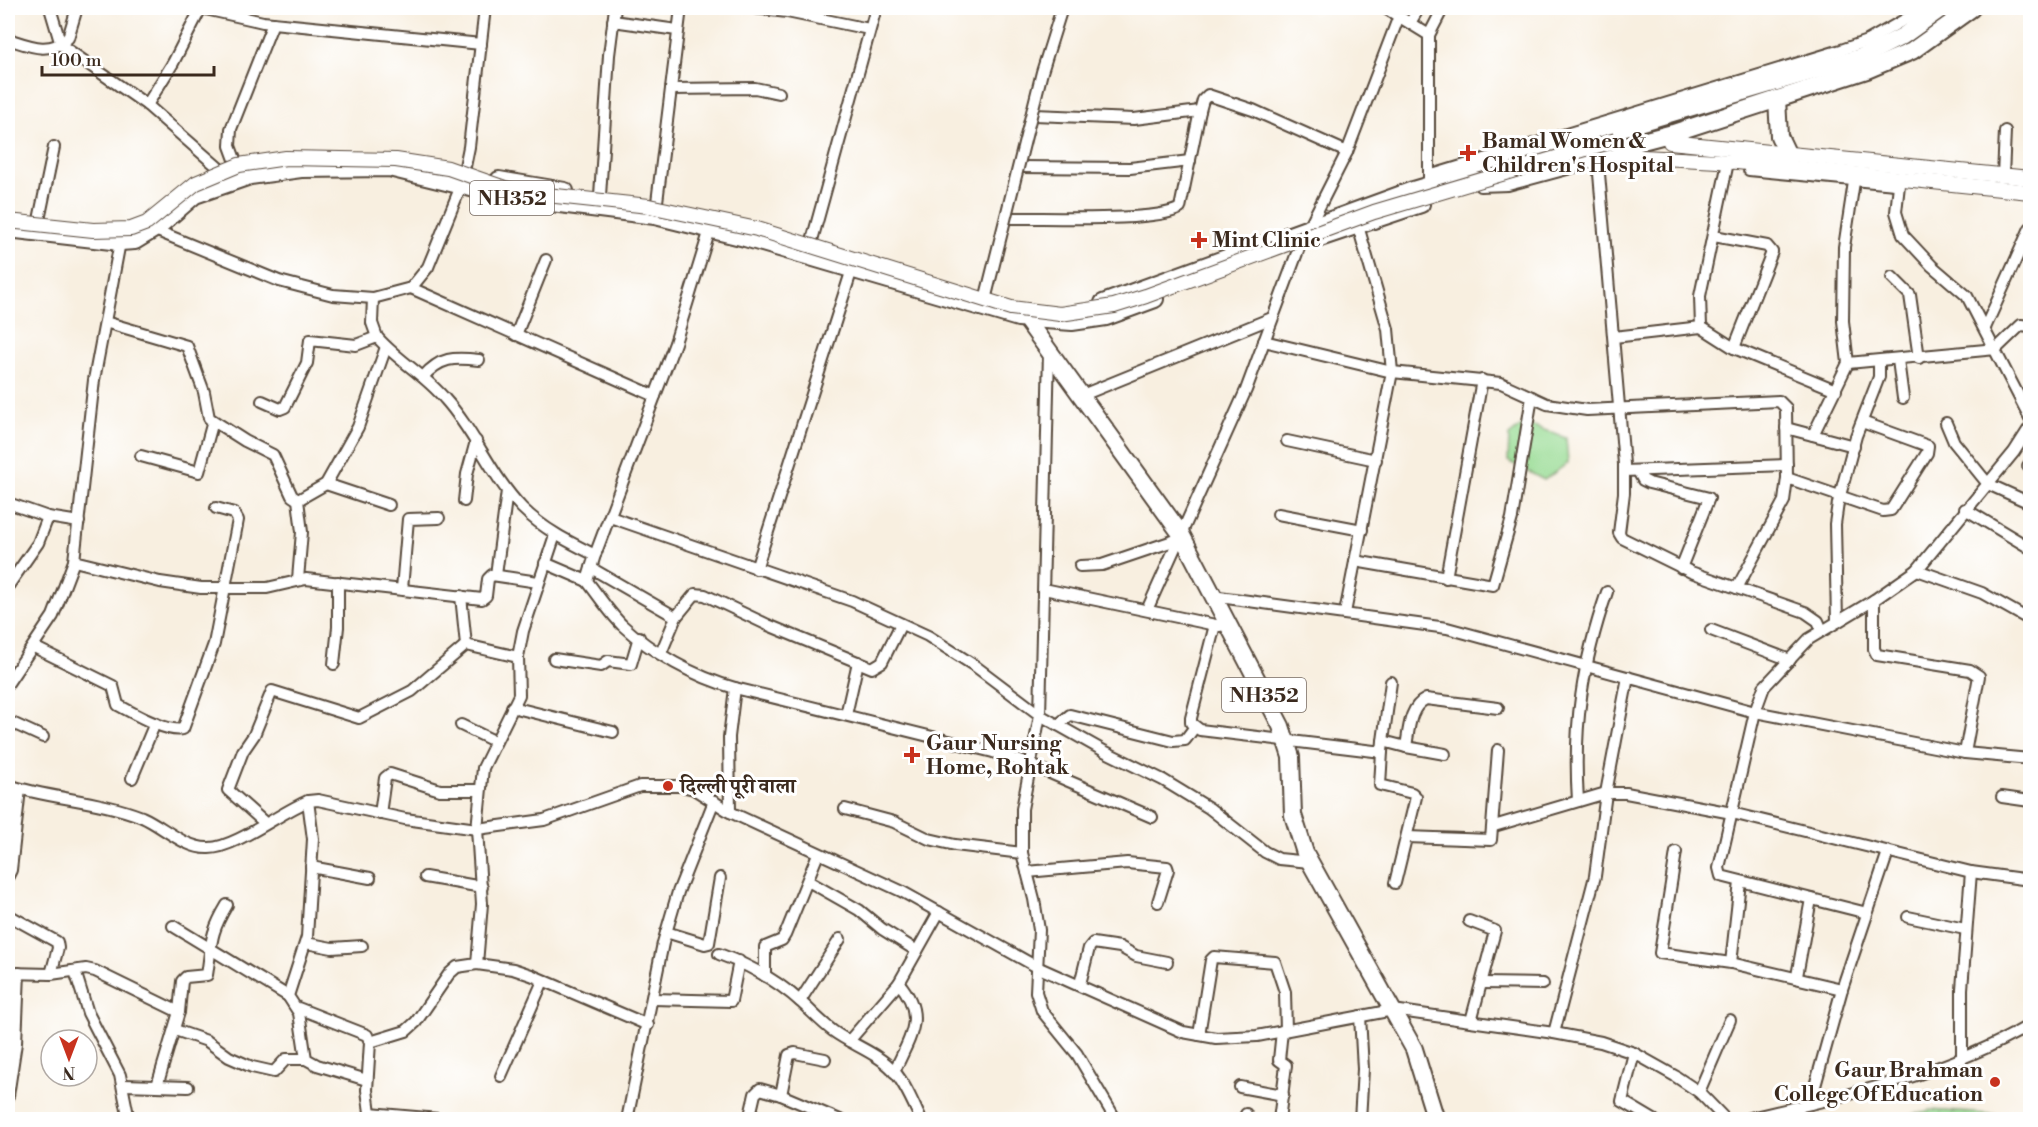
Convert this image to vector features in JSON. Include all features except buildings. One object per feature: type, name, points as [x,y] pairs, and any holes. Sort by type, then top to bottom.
[{"type":"highway","points":[[1026,320],[1072,322],[1106,317],[1429,187],[1861,57],[1903,36],[1942,8]]},
{"type":"highway","points":[[1015,305],[1064,308],[1100,304],[1303,237],[1358,226],[1429,187],[1480,186],[1593,158],[1649,139],[1668,138],[1867,70],[1912,51],[1971,8]]},
{"type":"highway","points":[[1777,99],[1779,136],[1788,155]]},
{"type":"highway","name":"NH352","points":[[8,229],[120,242],[135,241],[147,227],[231,172],[250,176],[301,169],[389,168],[657,202],[712,222],[985,302],[1026,320]]},
{"type":"highway","name":"NH352","points":[[463,178],[512,198],[712,222],[811,244],[854,264]]},
{"type":"highway","name":"NH352","points":[[8,216],[121,231],[147,227]]},
{"type":"highway","name":"NH352","points":[[985,302],[1015,305],[1180,537],[1211,596],[1222,626],[1281,726],[1291,757],[1293,815],[1310,861],[1414,1048],[1436,1119]]},
{"type":"main road","points":[[1661,118],[1676,157]]},
{"type":"main road","points":[[1620,139],[1643,123]]},
{"type":"main road","points":[[1668,138],[1788,155],[2031,178]]},
{"type":"main road","points":[[8,221],[93,230],[131,229],[147,223],[196,183],[239,165],[286,158],[396,160],[448,168],[505,188],[528,193],[649,206],[757,229],[985,302],[1020,310],[1060,314],[1114,306],[1374,212],[1620,139],[1649,139]]},
{"type":"main road","points":[[1593,158],[1676,157],[2031,192]]},
{"type":"street","points":[[51,8],[61,45],[147,105],[231,172]]},
{"type":"street","points":[[8,39],[41,49],[52,49],[61,45],[68,39],[77,8]]},
{"type":"street","points":[[147,105],[173,63],[201,8],[273,23],[481,44]]},
{"type":"street","points":[[147,227],[279,281],[333,295],[372,298],[411,288],[428,267],[463,178],[485,8]]},
{"type":"street","points":[[600,196],[615,8]]},
{"type":"street","points":[[657,202],[681,8]]},
{"type":"street","points":[[754,8],[787,12],[869,29]]},
{"type":"street","points":[[811,244],[876,8]]},
{"type":"street","points":[[985,302],[1063,8]]},
{"type":"street","points":[[985,302],[1042,72],[1063,8]]},
{"type":"street","points":[[1384,8],[1429,35]]},
{"type":"street","points":[[1410,23],[1419,8]]},
{"type":"street","points":[[1443,8],[1429,35],[1429,187],[1867,41],[1925,8]]},
{"type":"street","points":[[1148,610],[1246,390],[1303,237],[1347,152],[1400,16]]},
{"type":"street","points":[[613,21],[677,30]]},
{"type":"street","points":[[231,172],[231,129],[273,23]]},
{"type":"street","points":[[671,89],[755,88],[779,93]]},
{"type":"street","points":[[1007,218],[1146,216],[1180,208],[1200,111],[1205,97],[1224,99],[1347,152]]},
{"type":"street","points":[[1034,115],[1134,119],[1200,111]]},
{"type":"street","points":[[2003,176],[2005,131]]},
{"type":"street","points":[[39,220],[54,147]]},
{"type":"street","points":[[1822,630],[1818,621],[1805,612],[1681,568],[1622,538],[1619,533],[1624,471],[1614,337],[1593,158],[1726,167],[1854,182],[1940,183]]},
{"type":"street","points":[[1020,167],[1130,168],[1190,161]]},
{"type":"street","points":[[1701,327],[1700,297],[1726,167]]},
{"type":"street","points":[[1813,435],[1848,363],[1843,321],[1844,247],[1854,182]]},
{"type":"street","points":[[1899,184],[1896,212],[1903,235],[1932,266],[1967,296],[2031,418]]},
{"type":"street","points":[[587,581],[675,343],[712,222]]},
{"type":"street","points":[[1345,613],[1392,372],[1388,329],[1358,226]]},
{"type":"street","points":[[1985,328],[2031,228]]},
{"type":"street","points":[[1714,236],[1767,246],[1772,252],[1734,348]]},
{"type":"street","points":[[8,683],[34,647],[53,615],[74,561],[94,380],[120,242]]},
{"type":"street","points":[[516,335],[546,260]]},
{"type":"street","points":[[756,569],[854,264]]},
{"type":"street","points":[[1892,277],[1910,295],[1919,358]]},
{"type":"street","points":[[411,288],[655,396]]},
{"type":"street","points":[[372,298],[372,323],[377,337],[386,347],[423,376],[456,411],[507,491],[522,508],[555,535],[595,555]]},
{"type":"street","points":[[1080,396],[1272,318]]},
{"type":"street","points":[[105,322],[187,346],[204,392],[207,414],[213,421],[273,455],[292,496],[298,500],[302,532],[298,579]]},
{"type":"street","points":[[1848,363],[1996,349],[2021,325],[2031,326]]},
{"type":"street","points":[[1614,337],[1701,327],[1734,348],[1836,390]]},
{"type":"street","points":[[262,401],[280,409],[285,407],[305,369],[310,340],[356,345],[377,337]]},
{"type":"street","points":[[1264,341],[1392,372],[1482,380],[1509,385],[1532,397],[1563,407],[1619,411],[1772,400],[1785,404],[1787,489],[1780,512],[1737,588]]},
{"type":"street","points":[[298,500],[326,484],[358,427],[386,347]]},
{"type":"street","points":[[1049,352],[1040,716],[1022,809],[1022,853],[1039,930],[1036,992],[1042,1011],[1077,1054],[1116,1119]]},
{"type":"street","points":[[423,376],[447,358],[479,360]]},
{"type":"street","points":[[1898,360],[1903,398]]},
{"type":"street","points":[[1837,622],[1835,524],[1840,494],[1854,446],[1880,377],[1880,361]]},
{"type":"street","points":[[1446,578],[1482,380]]},
{"type":"street","points":[[1355,561],[1486,586],[1496,582],[1512,518],[1532,397]]},
{"type":"street","points":[[141,456],[199,472],[213,421]]},
{"type":"street","points":[[1787,478],[1840,494],[1883,511],[1891,510],[1928,449],[1926,444],[1862,422]]},
{"type":"street","points":[[1946,423],[1954,442],[1988,484],[2031,503]]},
{"type":"street","points":[[1867,913],[1720,876],[1719,872],[1755,712],[1764,687],[1803,645],[1822,630],[1874,600],[1917,570],[1965,509],[1988,484],[2031,427]]},
{"type":"street","points":[[1786,428],[1854,446]]},
{"type":"street","points":[[464,501],[467,474],[476,441]]},
{"type":"street","points":[[1287,441],[1376,460]]},
{"type":"street","points":[[1624,471],[1787,465]]},
{"type":"street","points":[[1638,471],[1643,480],[1649,483],[1709,498],[1681,568]]},
{"type":"street","points":[[326,484],[389,505]]},
{"type":"street","points":[[496,575],[507,491]]},
{"type":"street","points":[[8,503],[48,517],[79,522]]},
{"type":"street","points":[[34,647],[113,686],[118,705],[155,723],[176,730],[185,726],[209,664],[238,518],[234,513],[216,508]]},
{"type":"street","points":[[1965,509],[2031,548]]},
{"type":"street","points":[[1278,514],[1362,530]]},
{"type":"street","points":[[8,586],[38,543],[48,517]]},
{"type":"street","points":[[610,517],[852,601],[928,636],[975,666],[1040,716],[1163,780],[1209,808],[1265,852],[1279,859],[1310,861]]},
{"type":"street","points":[[402,589],[408,519],[440,518]]},
{"type":"street","points":[[477,964],[482,887],[477,830],[484,763],[520,688],[518,657],[538,582],[555,535]]},
{"type":"street","points":[[1080,566],[1102,565],[1180,537]]},
{"type":"street","points":[[74,561],[160,582],[224,590],[235,587],[267,588],[298,579],[485,598],[488,579],[496,575],[538,582]]},
{"type":"street","points":[[545,563],[587,581],[620,623],[661,653],[714,682],[993,752],[1029,764],[1152,817]]},
{"type":"street","points":[[591,568],[676,617]]},
{"type":"street","points":[[1917,570],[1982,593],[2031,620]]},
{"type":"street","points":[[334,664],[338,627],[338,582]]},
{"type":"street","points":[[1044,589],[1222,626],[1191,718],[1194,728]]},
{"type":"street","points":[[1578,801],[1576,724],[1585,666],[1607,592]]},
{"type":"street","points":[[661,653],[676,617],[693,596],[705,595],[768,625],[872,668],[879,666],[901,624]]},
{"type":"street","points":[[461,596],[466,645]]},
{"type":"street","points":[[1211,596],[1447,628],[1755,712],[1965,753],[2031,759]]},
{"type":"street","points":[[1874,600],[1874,648],[1877,655],[1970,670],[1979,676],[1965,753]]},
{"type":"street","points":[[1712,630],[1791,660]]},
{"type":"street","points":[[554,659],[601,666],[608,661],[631,664],[639,638]]},
{"type":"street","points":[[466,645],[518,657]]},
{"type":"street","points":[[265,823],[228,790],[271,693],[277,692],[362,717],[371,710],[394,702],[412,691],[466,645]]},
{"type":"street","points":[[846,716],[858,662]]},
{"type":"street","points":[[1554,1033],[1596,876],[1606,794],[1628,677]]},
{"type":"street","points":[[1391,682],[1380,785],[1412,793],[1416,797],[1395,883]]},
{"type":"street","points":[[730,812],[729,737],[735,688]]},
{"type":"street","points":[[1406,747],[1413,712],[1420,702],[1426,699],[1498,708]]},
{"type":"street","points":[[512,707],[613,732]]},
{"type":"street","points":[[1058,725],[1070,715],[1173,741],[1185,740],[1194,728]]},
{"type":"street","points":[[8,721],[43,737]]},
{"type":"street","points":[[132,778],[155,723]]},
{"type":"street","points":[[461,725],[494,741]]},
{"type":"street","points":[[1194,728],[1285,740],[1406,747],[1445,754]]},
{"type":"street","points":[[1407,837],[1489,841],[1492,838],[1494,826],[1498,750]]},
{"type":"street","points":[[380,814],[385,778],[390,774],[440,790],[480,790]]},
{"type":"street","points":[[8,785],[114,807],[145,819],[189,844],[209,848],[229,843],[308,801],[318,800],[380,814],[477,830],[516,826],[553,818],[640,786],[681,786],[700,792],[730,812],[939,912],[1037,967],[1080,984],[1159,1023],[1216,1038],[1284,1031],[1393,1010],[1554,1033],[1600,1042],[1634,1053],[1699,1092],[1726,1119]]},
{"type":"street","points":[[8,876],[20,789]]},
{"type":"street","points":[[1494,826],[1578,801],[1606,794],[1626,793],[1732,813],[1971,872],[2031,880]]},
{"type":"street","points":[[2002,797],[2031,801]]},
{"type":"street","points":[[288,996],[306,943],[313,839],[308,801]]},
{"type":"street","points":[[627,1119],[666,932],[678,892],[714,801]]},
{"type":"street","points":[[844,809],[894,822],[929,839],[955,845],[1022,853]]},
{"type":"street","points":[[1676,852],[1660,953],[1731,963],[1797,976],[1842,989]]},
{"type":"street","points":[[1810,1104],[1842,989],[1888,852]]},
{"type":"street","points":[[765,976],[765,947],[782,940],[786,935],[818,854]]},
{"type":"street","points":[[1027,872],[1128,863],[1164,866],[1168,870],[1158,902]]},
{"type":"street","points":[[311,867],[370,878]]},
{"type":"street","points":[[1962,1059],[1965,929],[1971,872]]},
{"type":"street","points":[[425,877],[460,885],[482,887]]},
{"type":"street","points":[[666,932],[705,944],[709,943],[720,878]]},
{"type":"street","points":[[808,881],[859,910],[882,929],[917,951]]},
{"type":"street","points":[[1731,963],[1740,882]]},
{"type":"street","points":[[1797,976],[1811,899]]},
{"type":"street","points":[[157,1086],[179,1012],[184,978],[207,975],[208,946],[213,927],[227,905]]},
{"type":"street","points":[[849,1041],[899,983],[939,912]]},
{"type":"street","points":[[8,915],[57,942],[58,948],[51,974]]},
{"type":"street","points":[[1908,917],[1965,929]]},
{"type":"street","points":[[1469,921],[1495,931],[1471,1021]]},
{"type":"street","points":[[173,926],[288,996],[297,1008],[306,1059]]},
{"type":"street","points":[[800,1001],[840,939]]},
{"type":"street","points":[[306,943],[332,948],[362,946]]},
{"type":"street","points":[[1080,984],[1089,948],[1093,943],[1120,947],[1136,956],[1167,962]]},
{"type":"street","points":[[719,954],[739,961],[765,976],[800,1001],[834,1032],[894,1072],[921,1119]]},
{"type":"street","points":[[1199,1035],[1210,960],[1214,957],[1275,962],[1285,992],[1284,1031],[1279,1060],[1286,1065],[1280,1119]]},
{"type":"street","points":[[653,999],[731,1001],[739,961]]},
{"type":"street","points":[[370,1041],[406,1031],[416,1022],[449,974],[466,963],[513,969],[648,1026]]},
{"type":"street","points":[[8,973],[51,974],[86,969],[103,974],[179,1012]]},
{"type":"street","points":[[75,971],[88,1013],[124,1085],[129,1119]]},
{"type":"street","points":[[8,1096],[16,1043],[20,973]]},
{"type":"street","points":[[501,1076],[543,981]]},
{"type":"street","points":[[894,1072],[914,1028],[915,1016],[910,996],[899,983]]},
{"type":"street","points":[[1482,983],[1543,984]]},
{"type":"street","points":[[297,1008],[364,1033],[370,1041],[368,1080],[371,1116],[450,1119]]},
{"type":"street","points":[[1360,1016],[1363,1080],[1360,1119]]},
{"type":"street","points":[[1699,1092],[1730,1020]]},
{"type":"street","points":[[1741,1119],[1852,1096],[1934,1070],[2005,1040],[2031,1026]]},
{"type":"street","points":[[174,1030],[207,1041],[240,1063],[270,1072],[277,1071],[286,1059],[306,1059],[317,1065],[368,1080]]},
{"type":"street","points":[[781,1095],[789,1055],[795,1053],[825,1059]]},
{"type":"street","points":[[1634,1053],[1622,1101],[1654,1119]]},
{"type":"street","points":[[124,1085],[188,1087]]},
{"type":"street","points":[[1240,1087],[1283,1095]]},
{"type":"street","points":[[749,1119],[756,1091],[764,1089],[840,1119]]},
{"type":"green space","points":[[1525,423],[1566,438],[1568,463],[1544,480],[1508,461],[1509,436]]},
{"type":"green space","points":[[1930,1110],[2030,1117],[2030,1119],[1898,1119]]},
{"type":"place","name":"Bamal Women & Children's Hospital","points":[[1468,153]]},
{"type":"place","name":"Mint Clinic","points":[[1199,240]]},
{"type":"place","name":"Gaur Nursing Home, Rohtak","points":[[912,755]]},
{"type":"place","name":"दिल्ली पूरी वाला","points":[[668,786]]},
{"type":"place","name":"Gaur Brahman College Of Education","points":[[1995,1082]]}]
